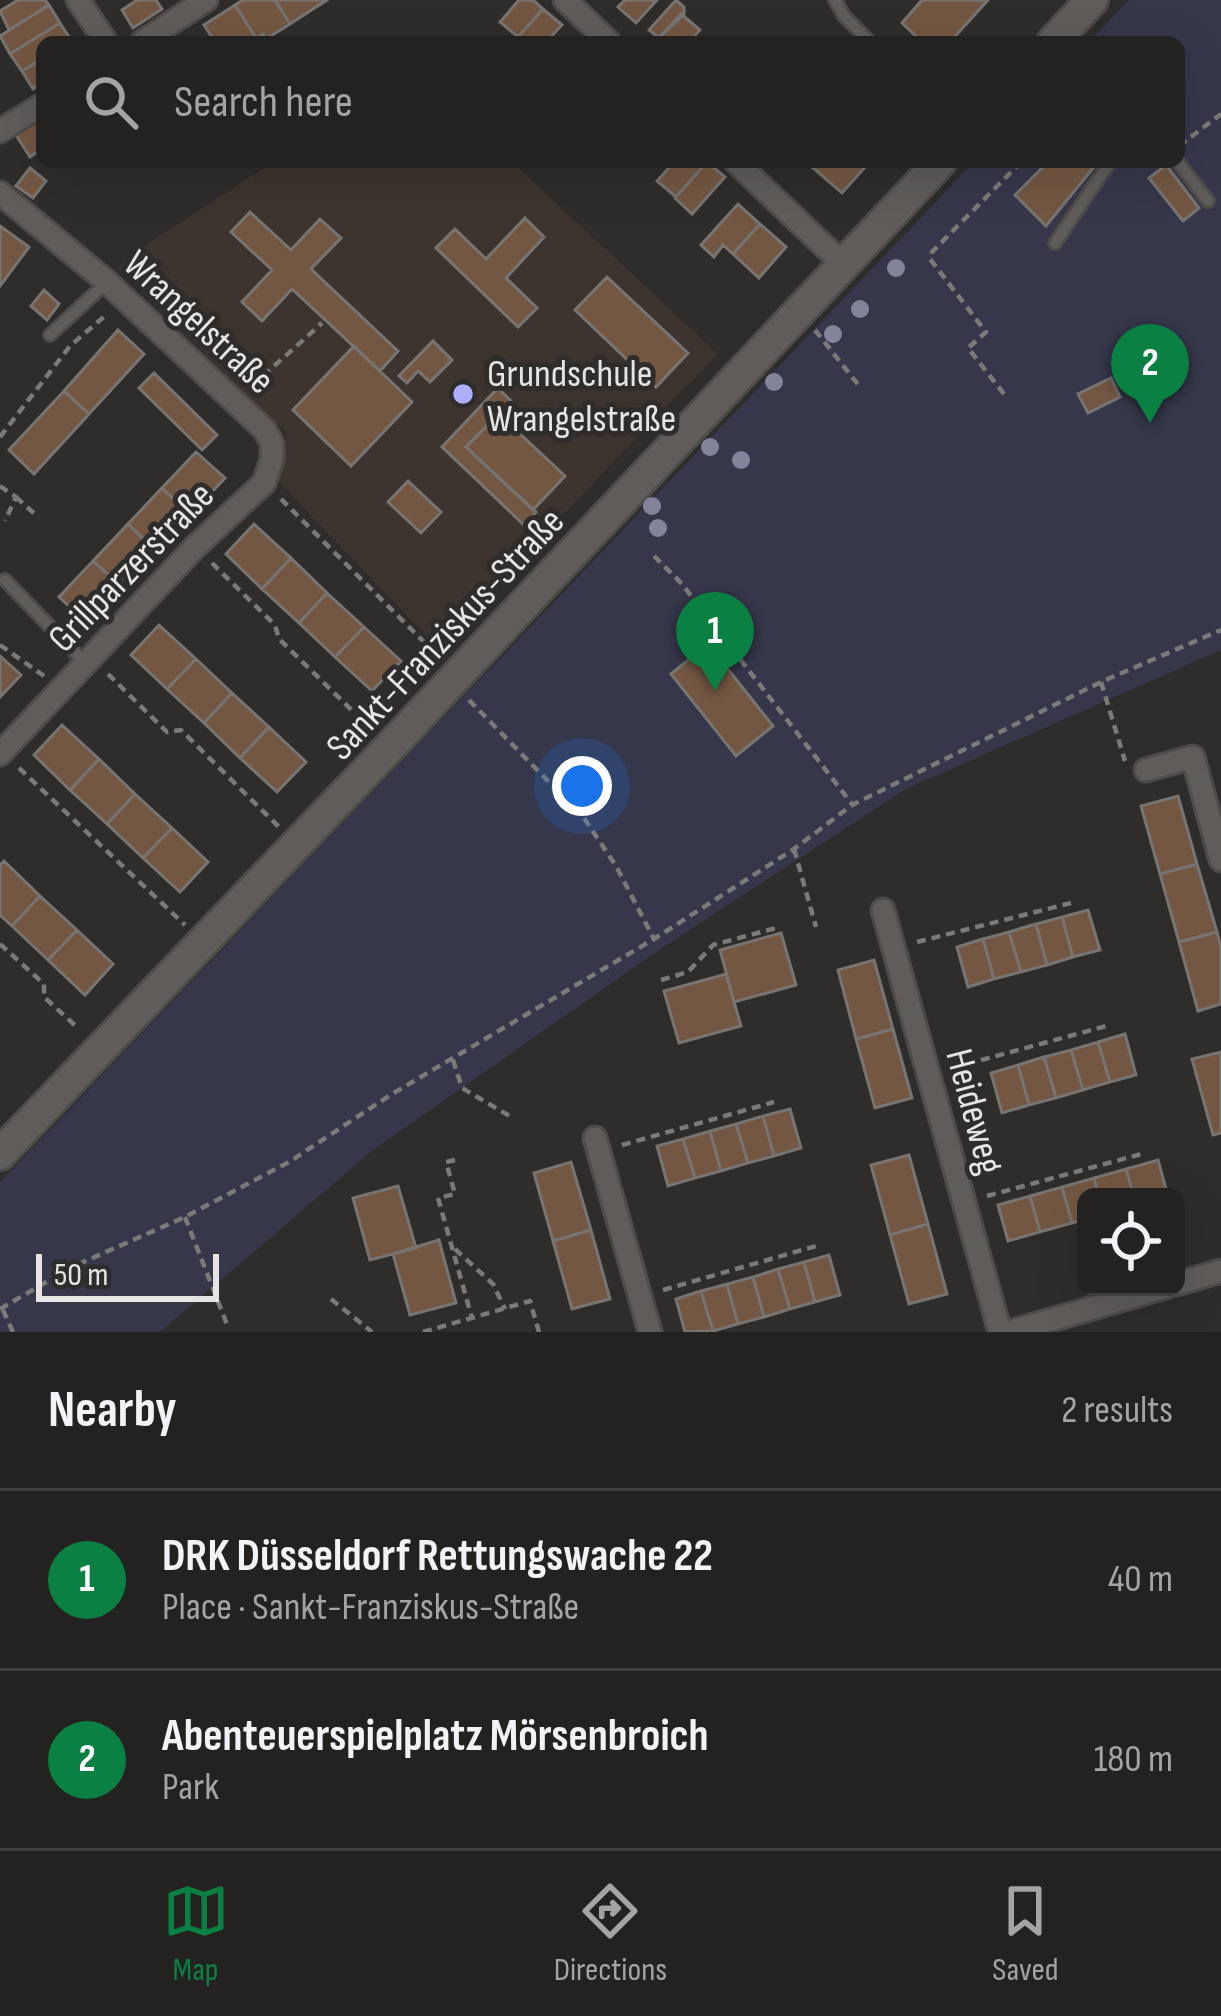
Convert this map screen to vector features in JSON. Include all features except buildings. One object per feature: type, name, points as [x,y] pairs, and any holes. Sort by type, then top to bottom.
[{"type":"main road","points":[[1059,36],[1092,0]]},
{"type":"main road","name":"Sankt-Franziskus-Straße","points":[[0,1154],[934,168]]},
{"type":"street","points":[[78,0],[102,36]]},
{"type":"street","points":[[151,36],[206,0]]},
{"type":"street","points":[[565,0],[603,36]]},
{"type":"street","points":[[0,131],[36,109]]},
{"type":"street","points":[[742,168],[844,265]]},
{"type":"street","name":"Wrangelstraße","points":[[0,193],[107,282],[265,430],[272,459],[264,483]]},
{"type":"street","name":"Grillparzerstraße","points":[[1,753],[195,547],[264,483]]},
{"type":"street","points":[[1146,770],[1193,757],[1221,860]]},
{"type":"street","name":"Heideweg","points":[[883,910],[1005,1332],[1134,1296]]},
{"type":"street","points":[[597,1144],[650,1332]]},
{"type":"street","points":[[1185,1281],[1221,1271]]},
{"type":"lane","points":[[835,0],[864,36]]},
{"type":"lane","points":[[1055,243],[1105,168]]},
{"type":"lane","points":[[1183,168],[1208,201]]},
{"type":"lane","points":[[50,335],[107,282]]},
{"type":"lane","points":[[5,580],[88,660]]},
{"type":"path","points":[[1185,141],[1221,114]]},
{"type":"path","points":[[1004,394],[968,348],[986,332],[930,260],[932,252],[1016,168]]},
{"type":"path","points":[[0,437],[70,346],[124,299]]},
{"type":"path","points":[[956,308],[963,301]]},
{"type":"path","points":[[800,312],[860,387]]},
{"type":"path","points":[[235,402],[322,323]]},
{"type":"path","points":[[264,483],[427,645],[452,678],[584,818],[616,866],[654,939]]},
{"type":"path","points":[[0,486],[38,517]]},
{"type":"path","points":[[5,521],[16,497]]},
{"type":"path","points":[[195,547],[275,625],[279,639],[390,747]]},
{"type":"path","points":[[654,556],[682,584],[852,805]]},
{"type":"path","points":[[14,1332],[1,1307],[71,1267],[185,1217],[289,1162],[392,1094],[654,939],[794,849],[852,805],[1101,682],[1221,630]]},
{"type":"path","points":[[0,645],[60,690]]},
{"type":"path","points":[[88,660],[167,732],[181,730],[297,844]]},
{"type":"path","points":[[1101,682],[1121,761],[1135,762],[1146,770]]},
{"type":"path","points":[[1,753],[203,943]]},
{"type":"path","points":[[794,849],[815,927]]},
{"type":"path","points":[[894,947],[1071,903]]},
{"type":"path","points":[[661,980],[688,972],[713,945],[780,927]]},
{"type":"path","points":[[0,944],[44,984],[44,997],[100,1049]]},
{"type":"path","points":[[929,1075],[1110,1024]]},
{"type":"path","points":[[452,1060],[462,1088],[513,1118]]},
{"type":"path","points":[[597,1144],[774,1102]]},
{"type":"path","points":[[964,1203],[1145,1153]]},
{"type":"path","points":[[455,1160],[446,1162],[454,1193],[438,1198],[472,1318]]},
{"type":"path","points":[[185,1217],[228,1327]]},
{"type":"path","points":[[451,1245],[493,1284],[505,1309]]},
{"type":"path","points":[[640,1297],[816,1246]]},
{"type":"path","points":[[331,1299],[371,1332]]},
{"type":"path","points":[[423,1332],[530,1301],[539,1332]]},
{"type":"shaded area","points":[[1129,0],[1221,0],[1221,650],[906,789],[659,950],[373,1150],[160,1332],[0,1332],[0,1182],[968,168],[1185,168],[1185,36],[1095,36]]},
{"type":"shaded area","name":"Grundschule Wrangelstraße","points":[[264,168],[518,168],[718,354],[436,646],[278,481],[287,433],[118,269],[129,256]]},
{"type":"place","name":"Grundschule Wrangelstraße","points":[[463,394]]},
{"type":"place","name":"Abenteuerspielplatz Mörsenbroich","points":[[1150,423]]},
{"type":"place","name":"DRK Düsseldorf Rettungswache 22","points":[[715,691]]}]
